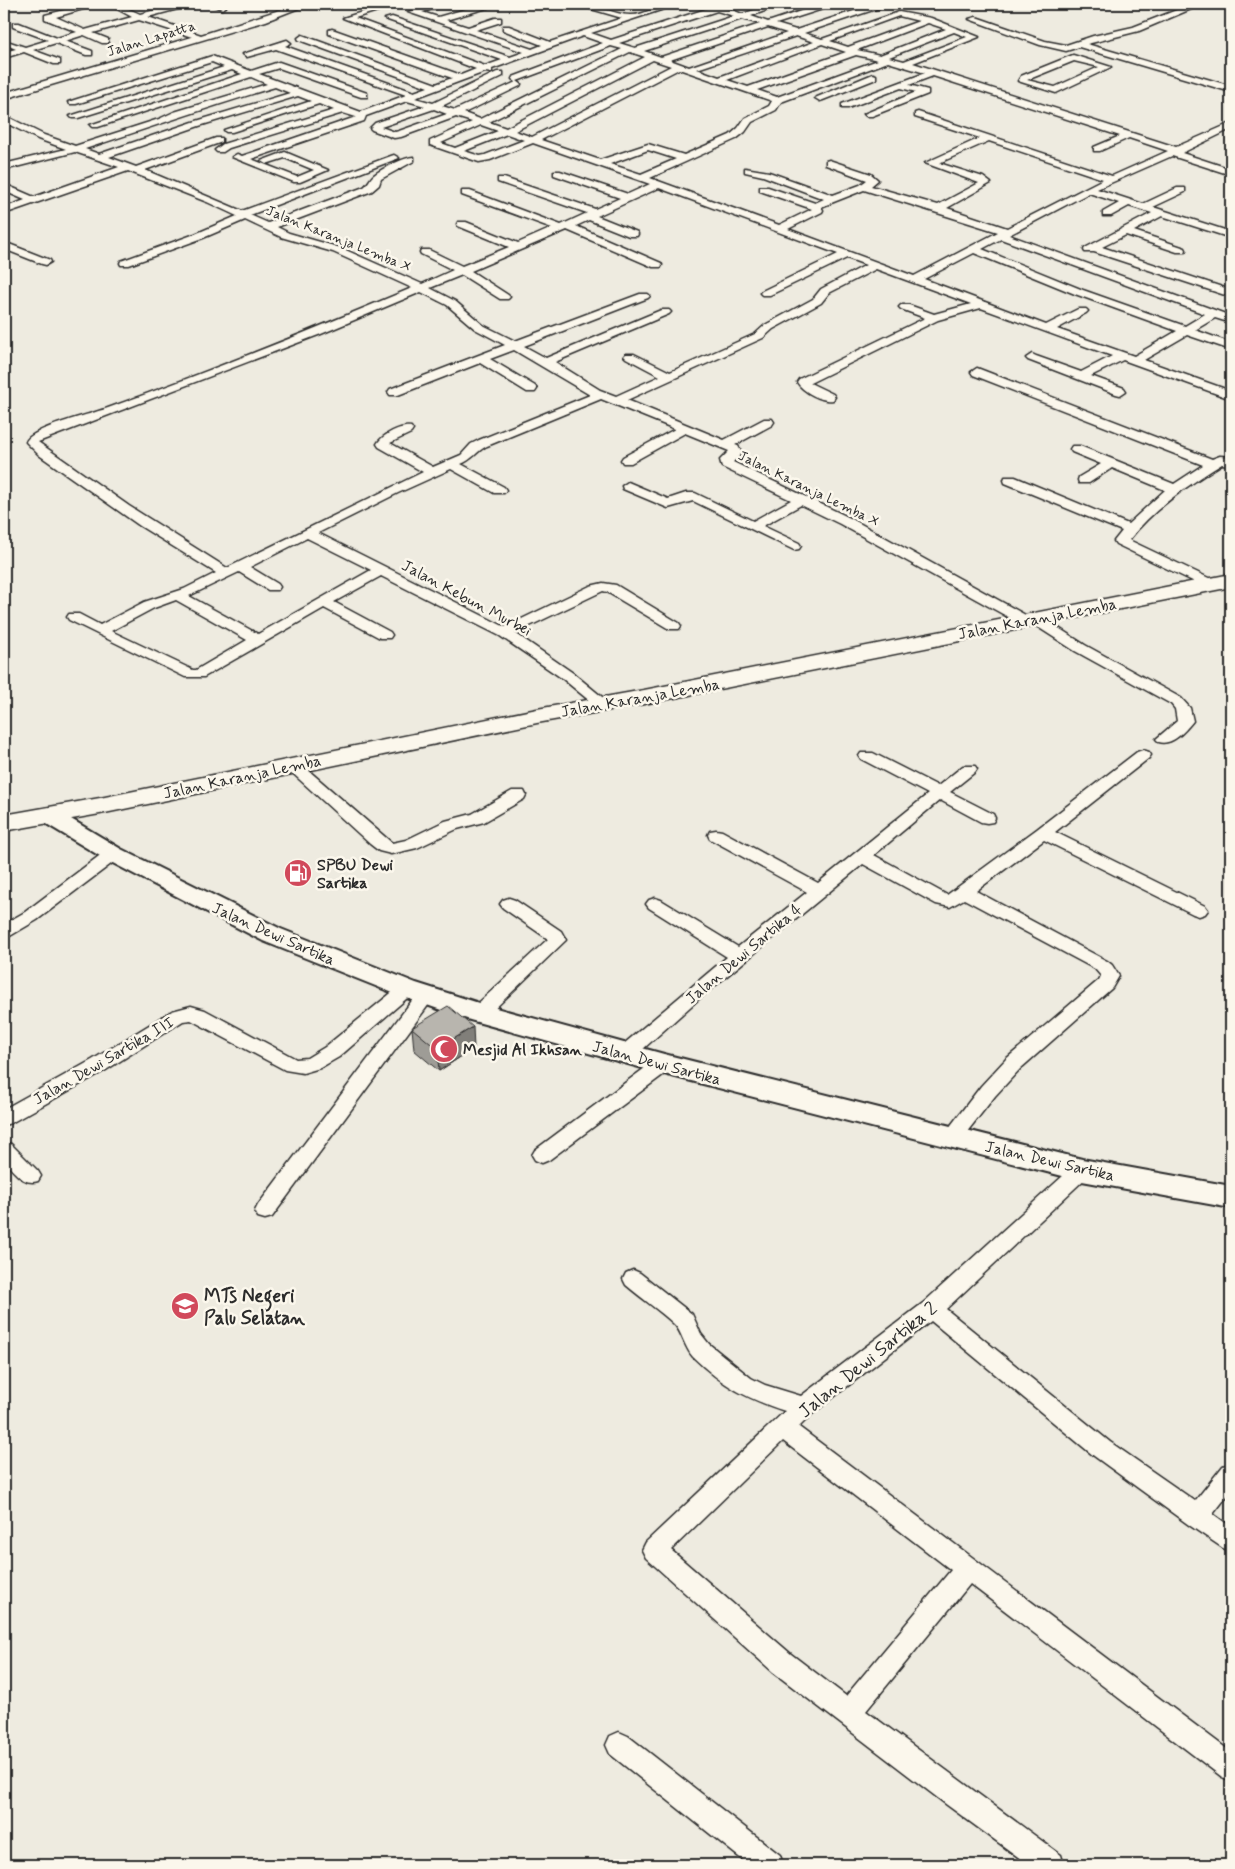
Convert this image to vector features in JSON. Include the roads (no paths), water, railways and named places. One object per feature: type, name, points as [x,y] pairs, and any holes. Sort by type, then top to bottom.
[{"type":"main road","name":"Jalan Karanja Lemba","points":[[4,823],[100,806],[602,704],[1220,582]]},
{"type":"main road","points":[[82,836],[100,806]]},
{"type":"main road","name":"Jalan Dewi Sartika","points":[[48,815],[113,854],[272,935],[416,992],[479,1013],[664,1064],[1082,1170],[1231,1197]]},
{"type":"street","points":[[96,4],[48,18],[105,41]]},
{"type":"street","points":[[112,4],[139,17],[200,37]]},
{"type":"street","points":[[159,4],[187,14]]},
{"type":"street","points":[[4,55],[186,4]]},
{"type":"street","name":"Jalan Lapatta","points":[[4,96],[305,4]]},
{"type":"street","points":[[396,4],[347,18],[516,81],[528,82]]},
{"type":"street","points":[[73,102],[111,87],[143,81],[212,59],[232,54],[247,54],[302,38],[389,19],[441,4]]},
{"type":"street","points":[[438,20],[491,4]]},
{"type":"street","points":[[584,4],[630,18]]},
{"type":"street","points":[[242,159],[583,33],[675,4]]},
{"type":"street","points":[[704,4],[851,51],[905,64],[1231,172]]},
{"type":"street","points":[[500,74],[434,106],[375,128],[398,135],[457,114],[516,81],[610,43],[730,4]]},
{"type":"street","points":[[679,66],[533,140],[483,159],[433,143],[632,50],[780,4]]},
{"type":"street","points":[[455,151],[508,130],[657,58],[829,4]]},
{"type":"street","points":[[690,69],[882,4]]},
{"type":"street","points":[[973,19],[1061,48],[1136,29],[1199,4]]},
{"type":"street","points":[[643,6],[656,10]]},
{"type":"street","points":[[414,12],[533,52]]},
{"type":"street","points":[[719,80],[899,14],[928,20],[975,37],[820,98],[884,119]]},
{"type":"street","points":[[389,19],[510,60]]},
{"type":"street","points":[[468,30],[498,20]]},
{"type":"street","points":[[749,90],[928,20]]},
{"type":"street","points":[[16,24],[89,53]]},
{"type":"street","points":[[111,24],[126,30]]},
{"type":"street","points":[[506,28],[550,45]]},
{"type":"street","points":[[583,33],[777,100],[955,29]]},
{"type":"street","points":[[326,34],[460,78]]},
{"type":"street","points":[[302,38],[436,87]]},
{"type":"street","points":[[6,42],[57,62]]},
{"type":"street","points":[[1079,44],[1231,89]]},
{"type":"street","points":[[276,46],[389,86],[434,106],[602,163],[916,279],[1047,330],[1231,395]]},
{"type":"street","points":[[247,54],[364,95]]},
{"type":"street","points":[[1088,62],[1107,68],[1056,90],[1022,82],[1024,78],[1073,58],[1088,62],[1113,54]]},
{"type":"street","points":[[212,59],[382,124]]},
{"type":"street","points":[[158,64],[171,73]]},
{"type":"street","points":[[95,125],[279,65]]},
{"type":"street","points":[[119,135],[75,116],[233,67]]},
{"type":"street","points":[[846,106],[932,73]]},
{"type":"street","points":[[132,74],[143,81]]},
{"type":"street","points":[[4,167],[76,149],[162,121],[177,114],[276,84]]},
{"type":"street","points":[[869,114],[924,92],[901,85]]},
{"type":"street","points":[[332,106],[389,86]]},
{"type":"street","points":[[955,92],[970,86]]},
{"type":"street","points":[[548,89],[576,96]]},
{"type":"street","points":[[100,157],[196,124],[299,93]]},
{"type":"street","points":[[641,178],[733,137],[742,130],[748,120],[773,108],[777,100]]},
{"type":"street","points":[[229,130],[320,101]]},
{"type":"street","points":[[256,164],[285,155],[323,170],[297,180],[242,159],[220,149],[342,110]]},
{"type":"street","points":[[918,115],[1112,179]]},
{"type":"street","name":"Jalan Karanja Lemba X","points":[[4,118],[41,137],[132,168],[299,240],[344,253],[422,287],[460,309],[479,327],[546,362],[600,395],[618,400],[725,445],[736,451],[726,460],[727,464],[851,524],[1171,697],[1180,704],[1185,719],[1180,727],[1164,739]]},
{"type":"street","points":[[916,279],[1089,190],[1231,126]]},
{"type":"street","points":[[1097,149],[1127,136]]},
{"type":"street","points":[[939,209],[986,183],[980,179],[930,162],[989,138]]},
{"type":"street","points":[[4,211],[219,140]]},
{"type":"street","points":[[602,163],[646,147],[653,147],[683,158]]},
{"type":"street","points":[[125,263],[199,236],[244,215],[394,158]]},
{"type":"street","points":[[268,227],[368,189],[375,183],[377,176],[411,159]]},
{"type":"street","points":[[815,206],[830,198],[864,187],[871,183],[873,178],[829,163]]},
{"type":"street","points":[[748,170],[766,174],[830,198]]},
{"type":"street","points":[[557,173],[629,198]]},
{"type":"street","points":[[501,180],[592,215],[633,234]]},
{"type":"street","points":[[227,574],[165,537],[36,448],[32,442],[33,439],[253,357],[564,227],[659,184]]},
{"type":"street","points":[[4,187],[35,201]]},
{"type":"street","points":[[864,187],[939,209],[1068,260],[1231,320]]},
{"type":"street","points":[[764,189],[815,206],[818,210],[780,229]]},
{"type":"street","points":[[1089,190],[1231,235]]},
{"type":"street","points":[[1145,208],[1180,190]]},
{"type":"street","points":[[466,193],[564,227],[657,265]]},
{"type":"street","points":[[1108,214],[1128,202]]},
{"type":"street","points":[[1068,260],[1128,232],[1161,213]]},
{"type":"street","points":[[462,224],[517,246]]},
{"type":"street","points":[[1128,232],[1181,250]]},
{"type":"street","points":[[4,245],[46,262]]},
{"type":"street","points":[[1094,248],[1231,294]]},
{"type":"street","points":[[975,250],[1079,292],[1231,347]]},
{"type":"street","points":[[424,252],[463,270],[504,297]]},
{"type":"street","points":[[766,293],[847,254]]},
{"type":"street","points":[[618,400],[759,336],[769,327],[817,301],[821,293],[874,265]]},
{"type":"street","points":[[394,392],[644,296]]},
{"type":"street","points":[[829,397],[806,387],[803,382],[934,318],[966,311],[981,304]]},
{"type":"street","points":[[905,307],[934,318]]},
{"type":"street","points":[[1017,318],[1028,311]]},
{"type":"street","points":[[1047,330],[1082,311]]},
{"type":"street","points":[[546,362],[665,312]]},
{"type":"street","points":[[1136,360],[1214,314]]},
{"type":"street","points":[[630,356],[670,377]]},
{"type":"street","points":[[1082,376],[1122,356]]},
{"type":"street","points":[[1032,358],[1120,391]]},
{"type":"street","points":[[481,359],[531,389]]},
{"type":"street","points":[[976,372],[1212,464]]},
{"type":"street","points":[[100,631],[151,604],[180,597],[432,472],[465,458],[471,450],[482,443],[600,395]]},
{"type":"street","points":[[725,445],[768,422]]},
{"type":"street","points":[[627,460],[685,428]]},
{"type":"street","points":[[408,430],[386,440],[383,444],[432,472]]},
{"type":"street","points":[[1076,449],[1174,489]]},
{"type":"street","points":[[1220,582],[1122,542],[1150,508],[1174,489],[1220,460],[1231,461]]},
{"type":"street","points":[[1084,480],[1111,463]]},
{"type":"street","points":[[450,464],[499,490]]},
{"type":"street","points":[[1010,480],[1131,530]]},
{"type":"street","points":[[628,486],[668,504],[686,497],[695,497],[794,546]]},
{"type":"street","points":[[753,526],[802,499]]},
{"type":"street","name":"Jalan Kebun Murbei","points":[[308,533],[379,571],[505,633],[568,676],[602,704]]},
{"type":"street","points":[[240,566],[273,587]]},
{"type":"street","points":[[74,617],[193,675],[204,673],[379,571]]},
{"type":"street","points":[[505,633],[594,589],[603,587],[611,588],[674,626]]},
{"type":"street","points":[[180,597],[259,641]]},
{"type":"street","points":[[325,603],[384,635]]},
{"type":"street","points":[[864,857],[950,902],[1143,755]]},
{"type":"street","points":[[867,756],[987,818]]},
{"type":"street","points":[[294,766],[388,849],[411,844],[452,825],[478,818],[518,795]]},
{"type":"street","name":"Jalan Dewi Sartika 4","points":[[626,1053],[739,956],[818,891],[864,857],[969,770]]},
{"type":"street","points":[[1043,833],[1200,910]]},
{"type":"street","points":[[716,835],[818,891]]},
{"type":"street","points":[[4,932],[31,916],[113,854]]},
{"type":"street","points":[[952,1137],[1013,1064],[1106,984],[1110,976],[1101,965],[965,892]]},
{"type":"street","points":[[479,1013],[558,940],[555,934],[509,904]]},
{"type":"street","points":[[655,904],[739,956]]},
{"type":"street","points":[[265,1211],[416,992]]},
{"type":"street","name":"Jalan Dewi Sartika III","points":[[4,1118],[185,1014],[199,1015],[292,1065],[300,1066],[322,1059],[416,992]]},
{"type":"street","points":[[542,1155],[664,1064]]},
{"type":"street","points":[[4,1149],[31,1176]]},
{"type":"street","name":"Jalan Dewi Sartika 2","points":[[848,1713],[782,1663],[654,1550],[804,1407],[931,1309],[1082,1170]]},
{"type":"street","points":[[633,1279],[684,1320],[696,1344],[742,1384],[759,1393],[804,1407]]},
{"type":"street","points":[[931,1309],[1102,1449],[1231,1540]]},
{"type":"street","points":[[783,1428],[1231,1768]]},
{"type":"street","points":[[1197,1517],[1231,1473]]},
{"type":"street","points":[[967,1569],[848,1713],[956,1796],[1051,1865]]},
{"type":"street","points":[[619,1745],[770,1865]]},
{"type":"place","name":"SPBU Dewi Sartika","points":[[298,873]]},
{"type":"place","name":"Mesjid Al Ikhsan","points":[[444,1049]]},
{"type":"place","name":"MTs Negeri Palu Selatan","points":[[185,1306]]}]
